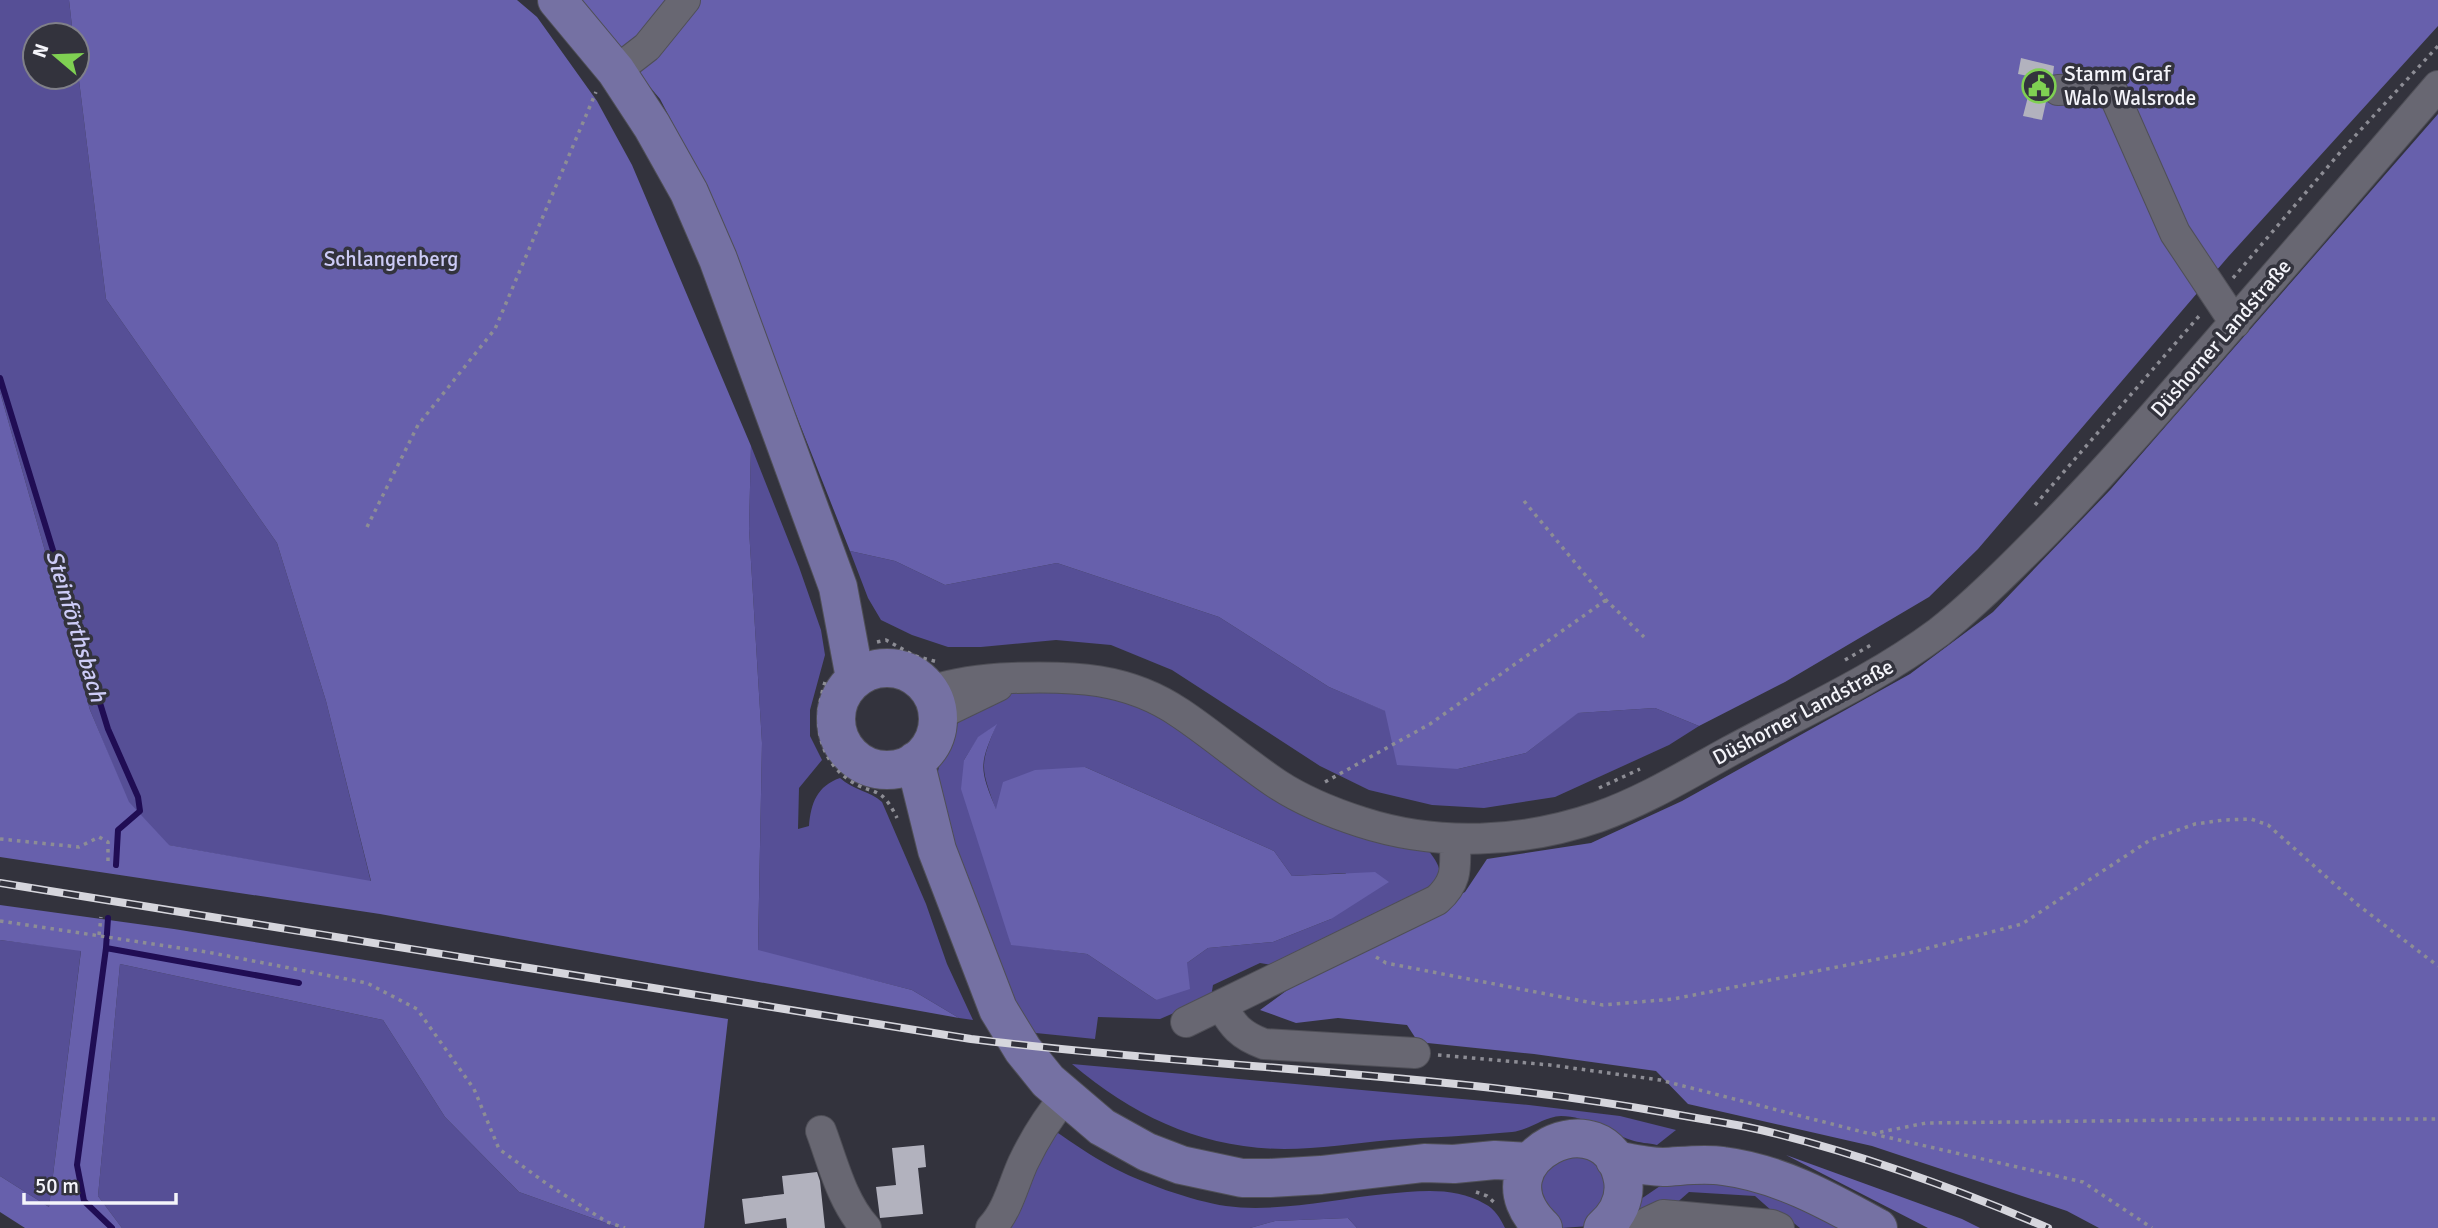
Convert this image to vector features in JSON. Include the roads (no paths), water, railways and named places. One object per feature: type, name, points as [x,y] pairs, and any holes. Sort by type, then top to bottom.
[{"type":"main road","points":[[557,0],[608,77],[652,126],[689,192],[713,248],[838,587],[871,663]]},
{"type":"main road","points":[[871,663],[911,673],[936,689],[935,736],[930,746],[904,766],[883,770],[862,764],[849,753],[836,728],[837,706],[841,696],[871,663]]},
{"type":"main road","points":[[904,766],[998,1009],[1023,1050],[1048,1081],[1101,1127],[1123,1140],[1181,1165],[1242,1178],[1321,1175],[1404,1164],[1454,1164],[1532,1206],[1539,1151],[1551,1143],[1579,1138],[1605,1149],[1619,1178],[1619,1210],[1603,1228]]},
{"type":"main road","points":[[1619,1178],[1634,1185],[1663,1167],[1696,1164],[1723,1166],[1782,1180],[1831,1202],[1878,1228]]},
{"type":"street","points":[[608,77],[647,47],[685,0]]},
{"type":"street","name":"Düshorner Landstraße","points":[[936,689],[970,680],[1052,676],[1091,679],[1143,693],[1179,712],[1279,785],[1323,807],[1377,827],[1455,839],[1502,837],[1552,830],[1601,816],[1667,786],[1858,686],[1895,663],[1978,600],[2084,495],[2438,86]]},
{"type":"street","points":[[2058,90],[2111,88],[2175,233],[2235,323]]},
{"type":"street","points":[[1186,1021],[1437,900],[1447,891],[1455,874],[1455,839]]},
{"type":"street","points":[[1221,1005],[1233,1026],[1247,1038],[1264,1044],[1415,1053]]},
{"type":"street","points":[[990,1228],[1004,1210],[1023,1163],[1045,1123],[1065,1097]]},
{"type":"street","points":[[821,1131],[853,1211],[866,1228]]},
{"type":"street","points":[[1643,1228],[1648,1222],[1663,1215],[1772,1225],[1779,1228]]},
{"type":"waterway","name":"Steinförthsbach","points":[[0,378],[108,729],[138,797],[140,811],[118,830],[116,865]]},
{"type":"waterway","name":"Steinförthsbach","points":[[108,918],[77,1165],[84,1201],[112,1228]]},
{"type":"waterway","points":[[106,948],[299,983]]},
{"type":"railway","points":[[0,883],[971,1039],[1495,1088],[1668,1113],[1761,1130],[1834,1150],[1943,1186],[2048,1228]]},
{"type":"place","name":"Stamm Graf Walo Walsrode","points":[[2039,86]]},
{"type":"park label","name":"Schlangenberg","points":[[391,259]]}]
